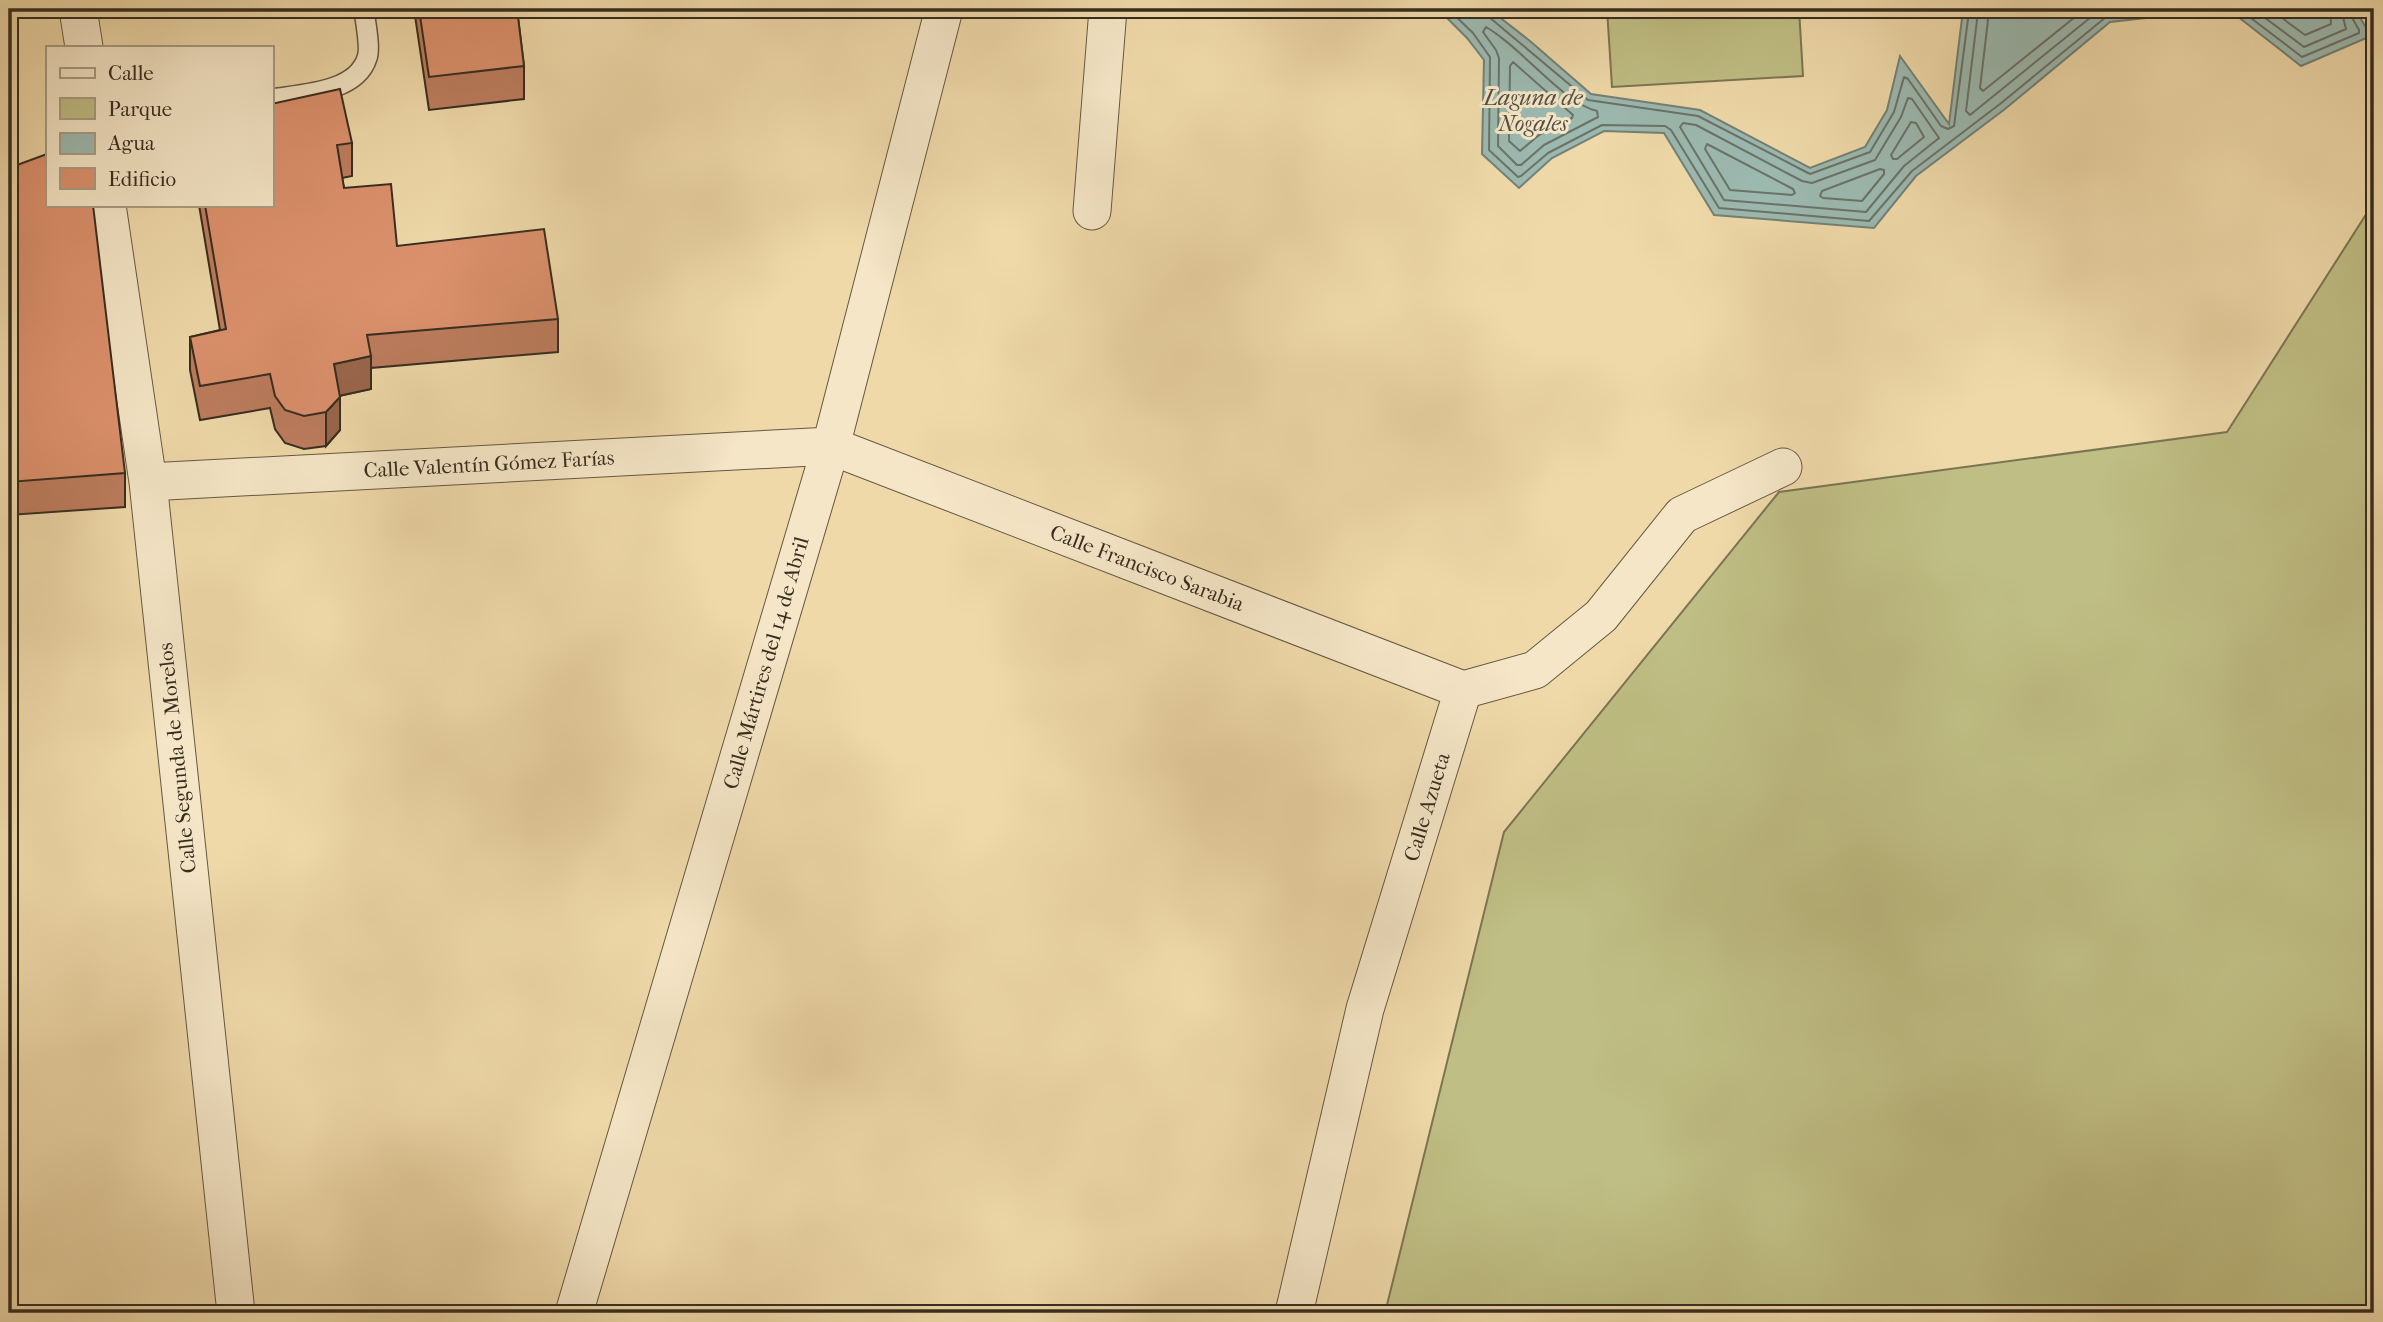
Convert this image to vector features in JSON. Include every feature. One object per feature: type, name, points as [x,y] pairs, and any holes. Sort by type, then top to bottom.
[{"type":"street","points":[[78,9],[84,46]]},
{"type":"street","name":"Calle Mártires del 14 de Abril","points":[[573,1313],[831,446],[944,9]]},
{"type":"street","points":[[1092,211],[1108,9]]},
{"type":"street","name":"Calle Segunda de Morelos","points":[[107,206],[148,482],[236,1313]]},
{"type":"street","name":"Calle Valentín Gómez Farías","points":[[148,482],[831,446]]},
{"type":"street","name":"Calle Francisco Sarabia","points":[[831,446],[1463,690]]},
{"type":"street","points":[[1463,690],[1535,670],[1601,616],[1682,515],[1783,467]]},
{"type":"street","name":"Calle Azueta","points":[[1294,1313],[1365,1009],[1463,690]]},
{"type":"lane","points":[[273,99],[329,88],[357,74],[368,57],[364,9]]},
{"type":"green space","points":[[1607,9],[1799,9],[1803,76],[1612,87]]},
{"type":"green space","points":[[2374,202],[2374,1313],[1385,1313],[1504,832],[1779,492],[2227,432]]},
{"type":"water","name":"Laguna de Nogales","points":[[1438,9],[1489,9],[1591,94],[1700,110],[1810,168],[1865,147],[1887,110],[1900,56],[1949,124],[1962,18],[1956,9],[2228,9],[2110,22],[2005,109],[1916,176],[1874,228],[1714,215],[1664,133],[1604,131],[1552,158],[1519,188],[1482,154],[1484,60],[1467,38]]},
{"type":"water","points":[[2228,9],[2355,9],[2371,36],[2301,66]]},
{"type":"building","points":[[419,9],[517,9],[524,66],[429,77]]},
{"type":"building","points":[[340,89],[352,143],[337,145],[344,188],[391,184],[397,246],[544,229],[558,319],[367,335],[371,356],[334,364],[340,397],[326,412],[304,416],[285,410],[275,396],[270,374],[200,386],[190,337],[226,329],[205,206],[273,206],[273,104]]},
{"type":"building","points":[[46,154],[46,206],[93,206],[125,473],[9,482],[9,168]]}]
